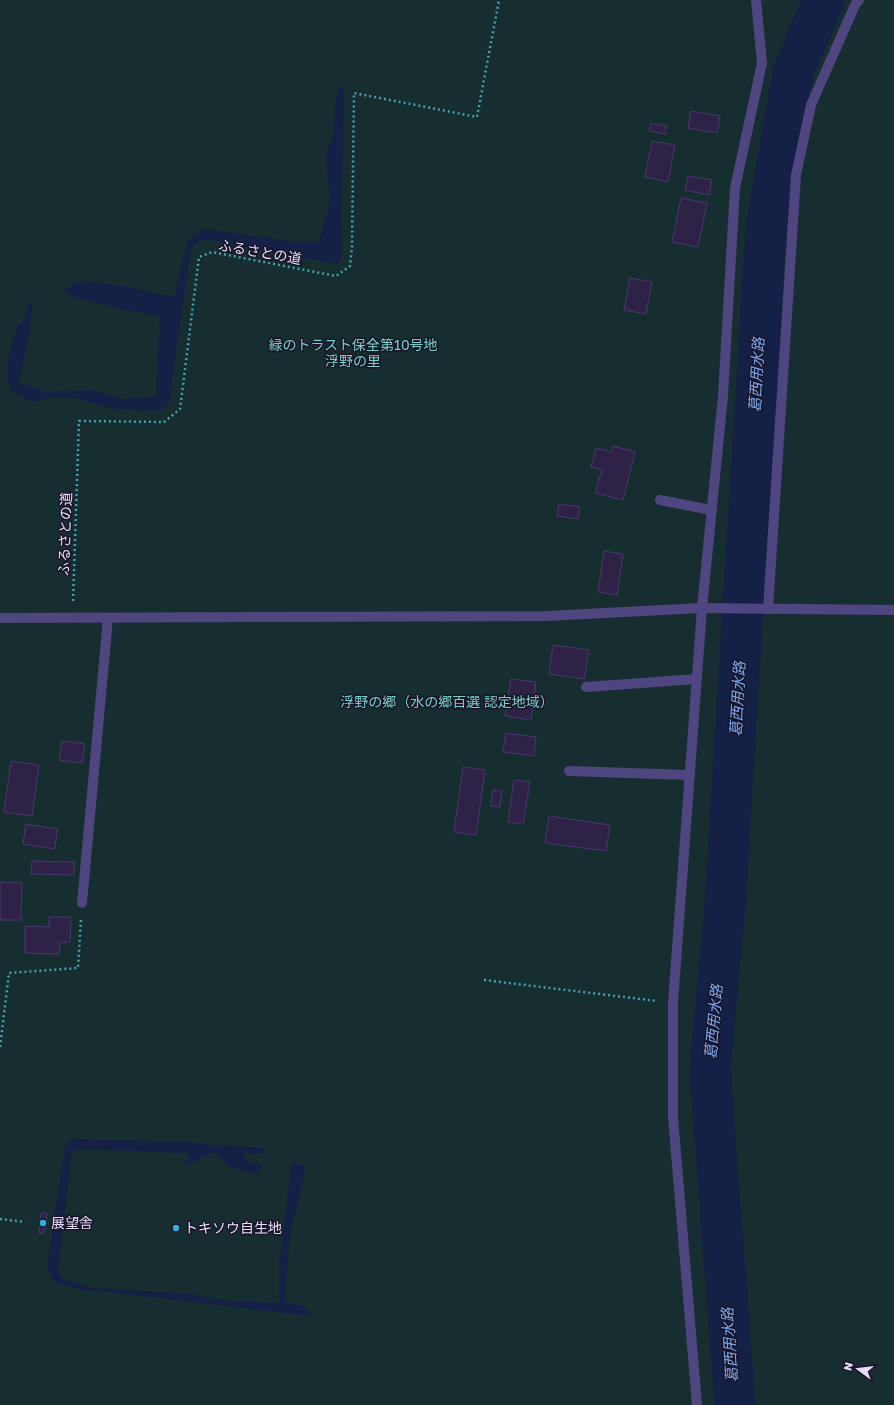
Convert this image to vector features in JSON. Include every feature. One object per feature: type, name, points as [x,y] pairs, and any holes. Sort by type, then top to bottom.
[{"type":"street","points":[[697,1405],[673,1117],[673,1003],[702,608],[723,396],[735,188],[762,64],[756,0]]},
{"type":"street","points":[[763,609],[796,175],[811,105],[855,5],[859,0]]},
{"type":"street","points":[[660,500],[711,510]]},
{"type":"street","points":[[0,618],[546,616],[702,608],[894,610]]},
{"type":"street","points":[[82,903],[108,618]]},
{"type":"street","points":[[586,687],[697,679]]},
{"type":"street","points":[[569,771],[690,775]]},
{"type":"path","name":"ふるさとの道","points":[[73,618],[79,421],[164,422],[180,409],[200,257],[212,252],[336,276],[350,266],[352,247],[354,93],[477,118],[499,0]]},
{"type":"path","points":[[0,1048],[10,973],[78,968],[82,903]]},
{"type":"path","points":[[484,980],[673,1003]]},
{"type":"path","points":[[0,1219],[25,1222]]},
{"type":"green space","name":"緑のトラスト保全第10号地 浮野の里","points":[[0,0],[894,0],[894,1405],[0,1405]]},
{"type":"water","points":[[341,85],[344,92],[341,258],[337,264],[203,239],[191,248],[169,402],[161,411],[113,409],[75,398],[47,398],[33,402],[11,392],[8,375],[8,358],[18,325],[24,322],[29,301],[33,302],[29,334],[19,382],[46,392],[93,390],[121,399],[156,396],[160,317],[78,299],[64,291],[78,281],[131,287],[174,297],[188,239],[205,229],[288,241],[319,242],[330,201],[326,152],[333,136],[336,97]]},
{"type":"water","points":[[72,1139],[188,1142],[210,1145],[265,1148],[263,1154],[243,1154],[246,1161],[262,1165],[257,1174],[229,1167],[216,1154],[210,1153],[191,1164],[180,1163],[191,1158],[185,1153],[81,1149],[72,1152],[58,1271],[63,1279],[92,1288],[193,1294],[226,1301],[279,1303],[279,1265],[292,1163],[306,1166],[289,1240],[285,1301],[305,1307],[311,1316],[109,1292],[85,1291],[54,1282],[47,1266],[65,1146]]},
{"type":"building","points":[[691,111],[720,116],[717,133],[688,128]]},
{"type":"building","points":[[651,123],[667,126],[665,134],[649,131]]},
{"type":"building","points":[[652,141],[675,145],[668,182],[645,177]]},
{"type":"building","points":[[688,176],[712,180],[709,195],[685,190]]},
{"type":"building","points":[[681,198],[707,203],[698,247],[672,242]]},
{"type":"building","points":[[630,278],[652,282],[646,314],[624,310]]},
{"type":"building","points":[[613,446],[635,452],[623,500],[595,493],[602,470],[591,467],[596,448],[611,452]]},
{"type":"building","points":[[559,504],[580,507],[578,519],[557,516]]},
{"type":"building","points":[[604,551],[623,554],[617,595],[598,592]]},
{"type":"building","points":[[553,645],[589,650],[584,679],[549,674]]},
{"type":"building","points":[[511,679],[536,682],[531,720],[505,716]]},
{"type":"building","points":[[506,733],[536,737],[534,756],[503,752]]},
{"type":"building","points":[[62,741],[85,744],[82,763],[59,760]]},
{"type":"building","points":[[11,761],[39,765],[32,816],[4,812]]},
{"type":"building","points":[[463,767],[485,770],[476,835],[454,832]]},
{"type":"building","points":[[514,780],[530,782],[523,824],[508,822]]},
{"type":"building","points":[[493,790],[502,791],[500,807],[491,806]]},
{"type":"building","points":[[549,816],[610,825],[606,851],[545,843]]},
{"type":"building","points":[[26,824],[57,829],[55,849],[23,844]]},
{"type":"building","points":[[32,861],[74,862],[74,875],[31,874]]},
{"type":"building","points":[[0,882],[22,883],[21,920],[0,920]]},
{"type":"building","points":[[49,917],[71,917],[70,942],[60,942],[59,954],[25,953],[25,926],[49,927]]},
{"type":"building","points":[[41,1213],[47,1213],[44,1233],[39,1233]]},
{"type":"waterway","name":"葛西用水路","points":[[735,1405],[710,1069],[725,905],[766,229],[793,72],[824,0]]},
{"type":"place","name":"展望舎","points":[[43,1223]]},
{"type":"place","name":"トキソウ自生地","points":[[176,1228]]},
{"type":"park label","name":"浮野の郷（水の郷百選 認定地域）","points":[[447,702]]}]
